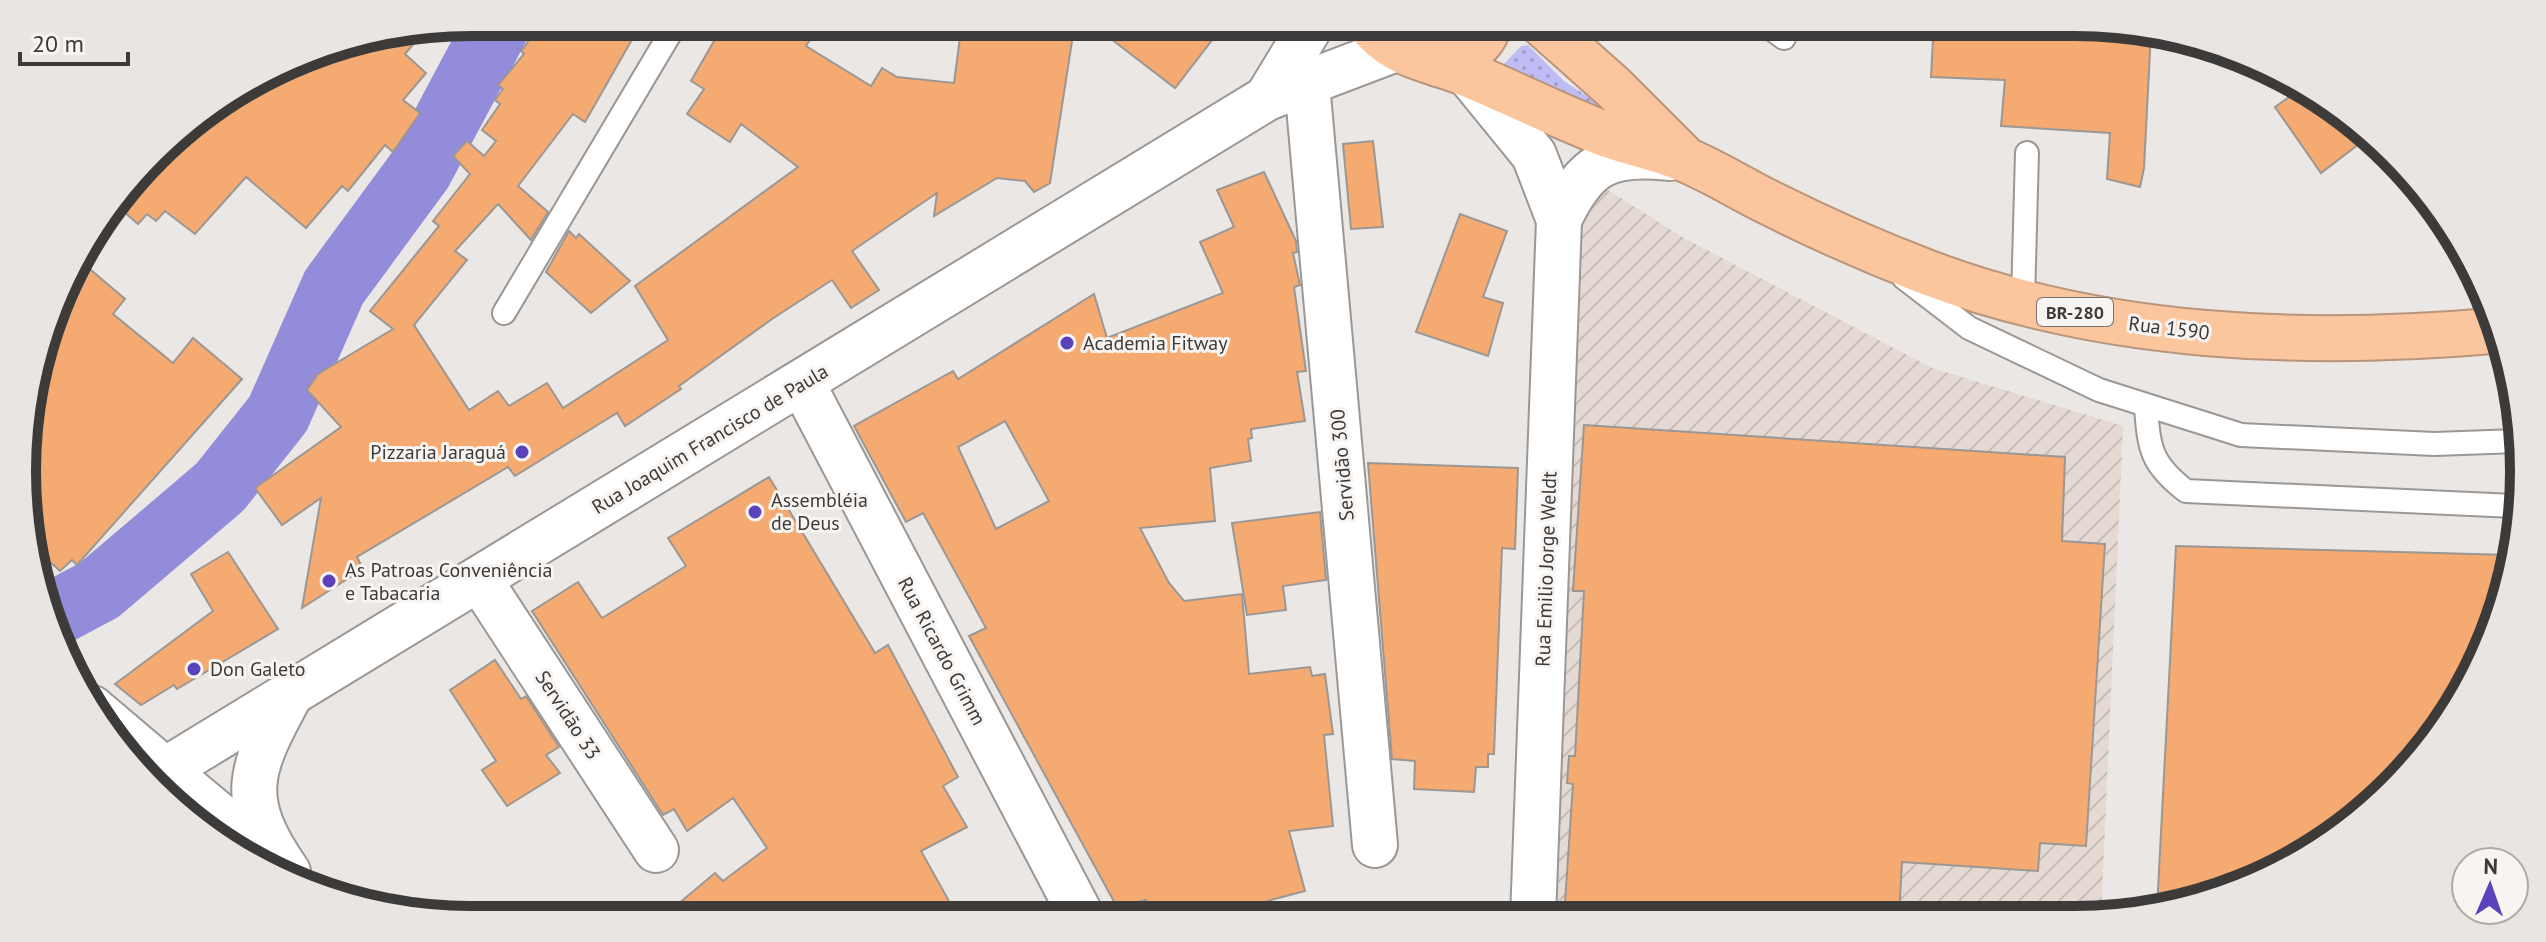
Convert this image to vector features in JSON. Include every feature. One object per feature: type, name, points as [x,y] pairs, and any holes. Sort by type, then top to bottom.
[{"type":"highway","points":[[1382,36],[1416,59],[1476,46]]},
{"type":"highway","name":"BR-280","points":[[1556,36],[1686,159]]},
{"type":"highway","points":[[1584,36],[1613,87]]},
{"type":"highway","name":"BR-280","points":[[1476,46],[1599,131],[1686,159]]},
{"type":"highway","name":"Rua 1590","points":[[1686,159],[1865,248],[1930,274],[2023,300],[2163,330],[2266,337],[2423,337],[2487,331]]},
{"type":"main road","name":"Rua Joaquim Francisco de Paula","points":[[1287,91],[1308,36]]},
{"type":"main road","name":"Rua Joaquim Francisco de Paula","points":[[159,774],[802,383],[1382,36]]},
{"type":"main road","name":"Rua Emilio Jorge Weldt","points":[[1476,46],[1534,155],[1559,220],[1533,906]]},
{"type":"main road","name":"Servidão 300","points":[[1287,91],[1375,845]]},
{"type":"main road","name":"Rua Emilio Jorge Weldt","points":[[1559,220],[1579,183],[1616,156],[1640,154],[1686,159]]},
{"type":"main road","name":"Rua Ricardo Grimm","points":[[802,383],[1076,906]]},
{"type":"main road","name":"Servidão 33","points":[[479,579],[656,850]]},
{"type":"main road","points":[[280,861],[265,839],[255,808],[253,783],[257,760],[290,695]]},
{"type":"main road","points":[[159,774],[261,852]]},
{"type":"lane","points":[[504,313],[669,36]]},
{"type":"lane","points":[[2023,300],[2027,153]]},
{"type":"lane","points":[[1865,248],[1969,328],[2099,390],[2146,407],[2241,435],[2434,444],[2509,441]]},
{"type":"lane","points":[[2146,407],[2149,450],[2166,475],[2186,491],[2508,506]]},
{"type":"shaded area","points":[[1417,36],[1457,36],[1436,45]]},
{"type":"shaded area","points":[[1528,45],[1564,81],[1608,110],[1608,114],[1502,66],[1521,46]]},
{"type":"shaded area","points":[[1603,187],[1684,238],[1932,368],[2123,426],[2101,905],[1539,906],[1566,229]]},
{"type":"building","points":[[532,36],[634,36],[585,122],[573,114],[518,186],[548,212],[531,240],[498,204],[455,251],[467,260],[414,325],[469,410],[498,391],[509,406],[547,383],[563,408],[668,340],[635,286],[798,167],[741,124],[730,142],[687,114],[704,89],[691,81],[717,36],[813,36],[806,46],[871,86],[882,68],[897,77],[954,83],[960,36],[1073,36],[1050,183],[1034,192],[1025,181],[997,178],[934,216],[937,193],[852,251],[879,290],[851,308],[832,280],[772,319],[679,386],[681,389],[625,426],[617,413],[515,476],[508,467],[357,557],[363,569],[302,608],[321,498],[282,525],[255,488],[341,427],[307,390],[318,374],[393,329],[370,311],[439,226],[433,221],[470,174],[453,156],[467,141],[484,156],[496,141],[482,130],[500,104],[495,100],[503,89],[498,85],[524,54],[521,51]]},
{"type":"building","points":[[1107,36],[1215,36],[1175,88]]},
{"type":"building","points":[[1950,36],[2075,36],[2150,43],[2144,168],[2140,187],[2107,179],[2110,133],[2001,126],[2005,80],[1931,77],[1933,39],[1950,40]]},
{"type":"building","points":[[417,40],[405,54],[426,73],[403,100],[420,113],[393,152],[385,145],[348,191],[342,186],[306,228],[246,177],[195,234],[165,211],[156,221],[147,214],[138,224],[123,211],[126,206],[163,163],[229,109],[279,81],[331,59],[386,44]]},
{"type":"building","points":[[2293,94],[2360,143],[2321,173],[2275,107]]},
{"type":"building","points":[[1373,141],[1383,227],[1351,229],[1343,144]]},
{"type":"building","points":[[1264,172],[1296,241],[1297,252],[1293,253],[1300,285],[1294,287],[1306,371],[1297,372],[1305,421],[1251,429],[1252,438],[1248,439],[1251,461],[1210,468],[1215,521],[1140,528],[1169,583],[1184,601],[1242,594],[1249,674],[1310,667],[1312,676],[1325,674],[1333,734],[1324,735],[1333,826],[1289,831],[1305,891],[1248,906],[1147,906],[1146,900],[1116,906],[969,636],[986,628],[923,513],[906,522],[854,426],[953,371],[958,379],[1094,294],[1107,338],[1223,293],[1200,242],[1234,227],[1217,190]],"holes":[[[1005,421],[1049,501],[996,529],[958,447]]]},
{"type":"building","points":[[1460,214],[1507,231],[1483,297],[1503,303],[1488,356],[1416,332]]},
{"type":"building","points":[[569,231],[576,238],[579,234],[630,281],[591,313],[546,272]]},
{"type":"building","points":[[87,267],[125,299],[113,314],[173,363],[193,338],[242,379],[77,565],[72,560],[60,571],[44,556],[37,499],[37,443],[51,358],[69,305]]},
{"type":"building","points":[[1584,425],[2065,457],[2062,541],[2105,544],[2086,846],[2040,843],[2038,871],[1902,862],[1900,906],[1565,906],[1573,784],[1567,783],[1569,756],[1575,756],[1584,591],[1573,591]]},
{"type":"building","points":[[1368,463],[1518,468],[1515,549],[1502,548],[1494,754],[1488,754],[1488,767],[1476,767],[1474,792],[1414,789],[1415,761],[1392,759]]},
{"type":"building","points":[[769,477],[875,653],[888,645],[958,777],[943,786],[967,827],[921,851],[952,906],[676,906],[715,873],[723,881],[767,848],[733,798],[687,831],[674,809],[663,815],[532,611],[578,582],[602,618],[686,566],[668,538]]},
{"type":"building","points":[[1320,512],[1326,580],[1283,586],[1286,610],[1247,615],[1232,523]]},
{"type":"building","points":[[2176,546],[2502,555],[2487,611],[2452,688],[2420,736],[2383,779],[2340,816],[2292,848],[2215,883],[2158,898]]},
{"type":"building","points":[[228,552],[278,629],[177,689],[174,685],[141,705],[115,684],[213,611],[191,574]]},
{"type":"building","points":[[495,660],[521,699],[526,696],[559,747],[546,755],[560,773],[507,806],[482,770],[496,761],[450,690]]},
{"type":"waterway","points":[[59,611],[99,590],[220,487],[278,414],[334,287],[420,170],[492,36]]},
{"type":"place","name":"Academia Fitway","points":[[1067,343]]},
{"type":"place","name":"Pizzaria Jaraguá","points":[[522,452]]},
{"type":"place","name":"Assembléia de Deus","points":[[755,512]]},
{"type":"place","name":"As Patroas Conveniência e Tabacaria","points":[[329,581]]},
{"type":"place","name":"Don Galeto","points":[[194,669]]}]
